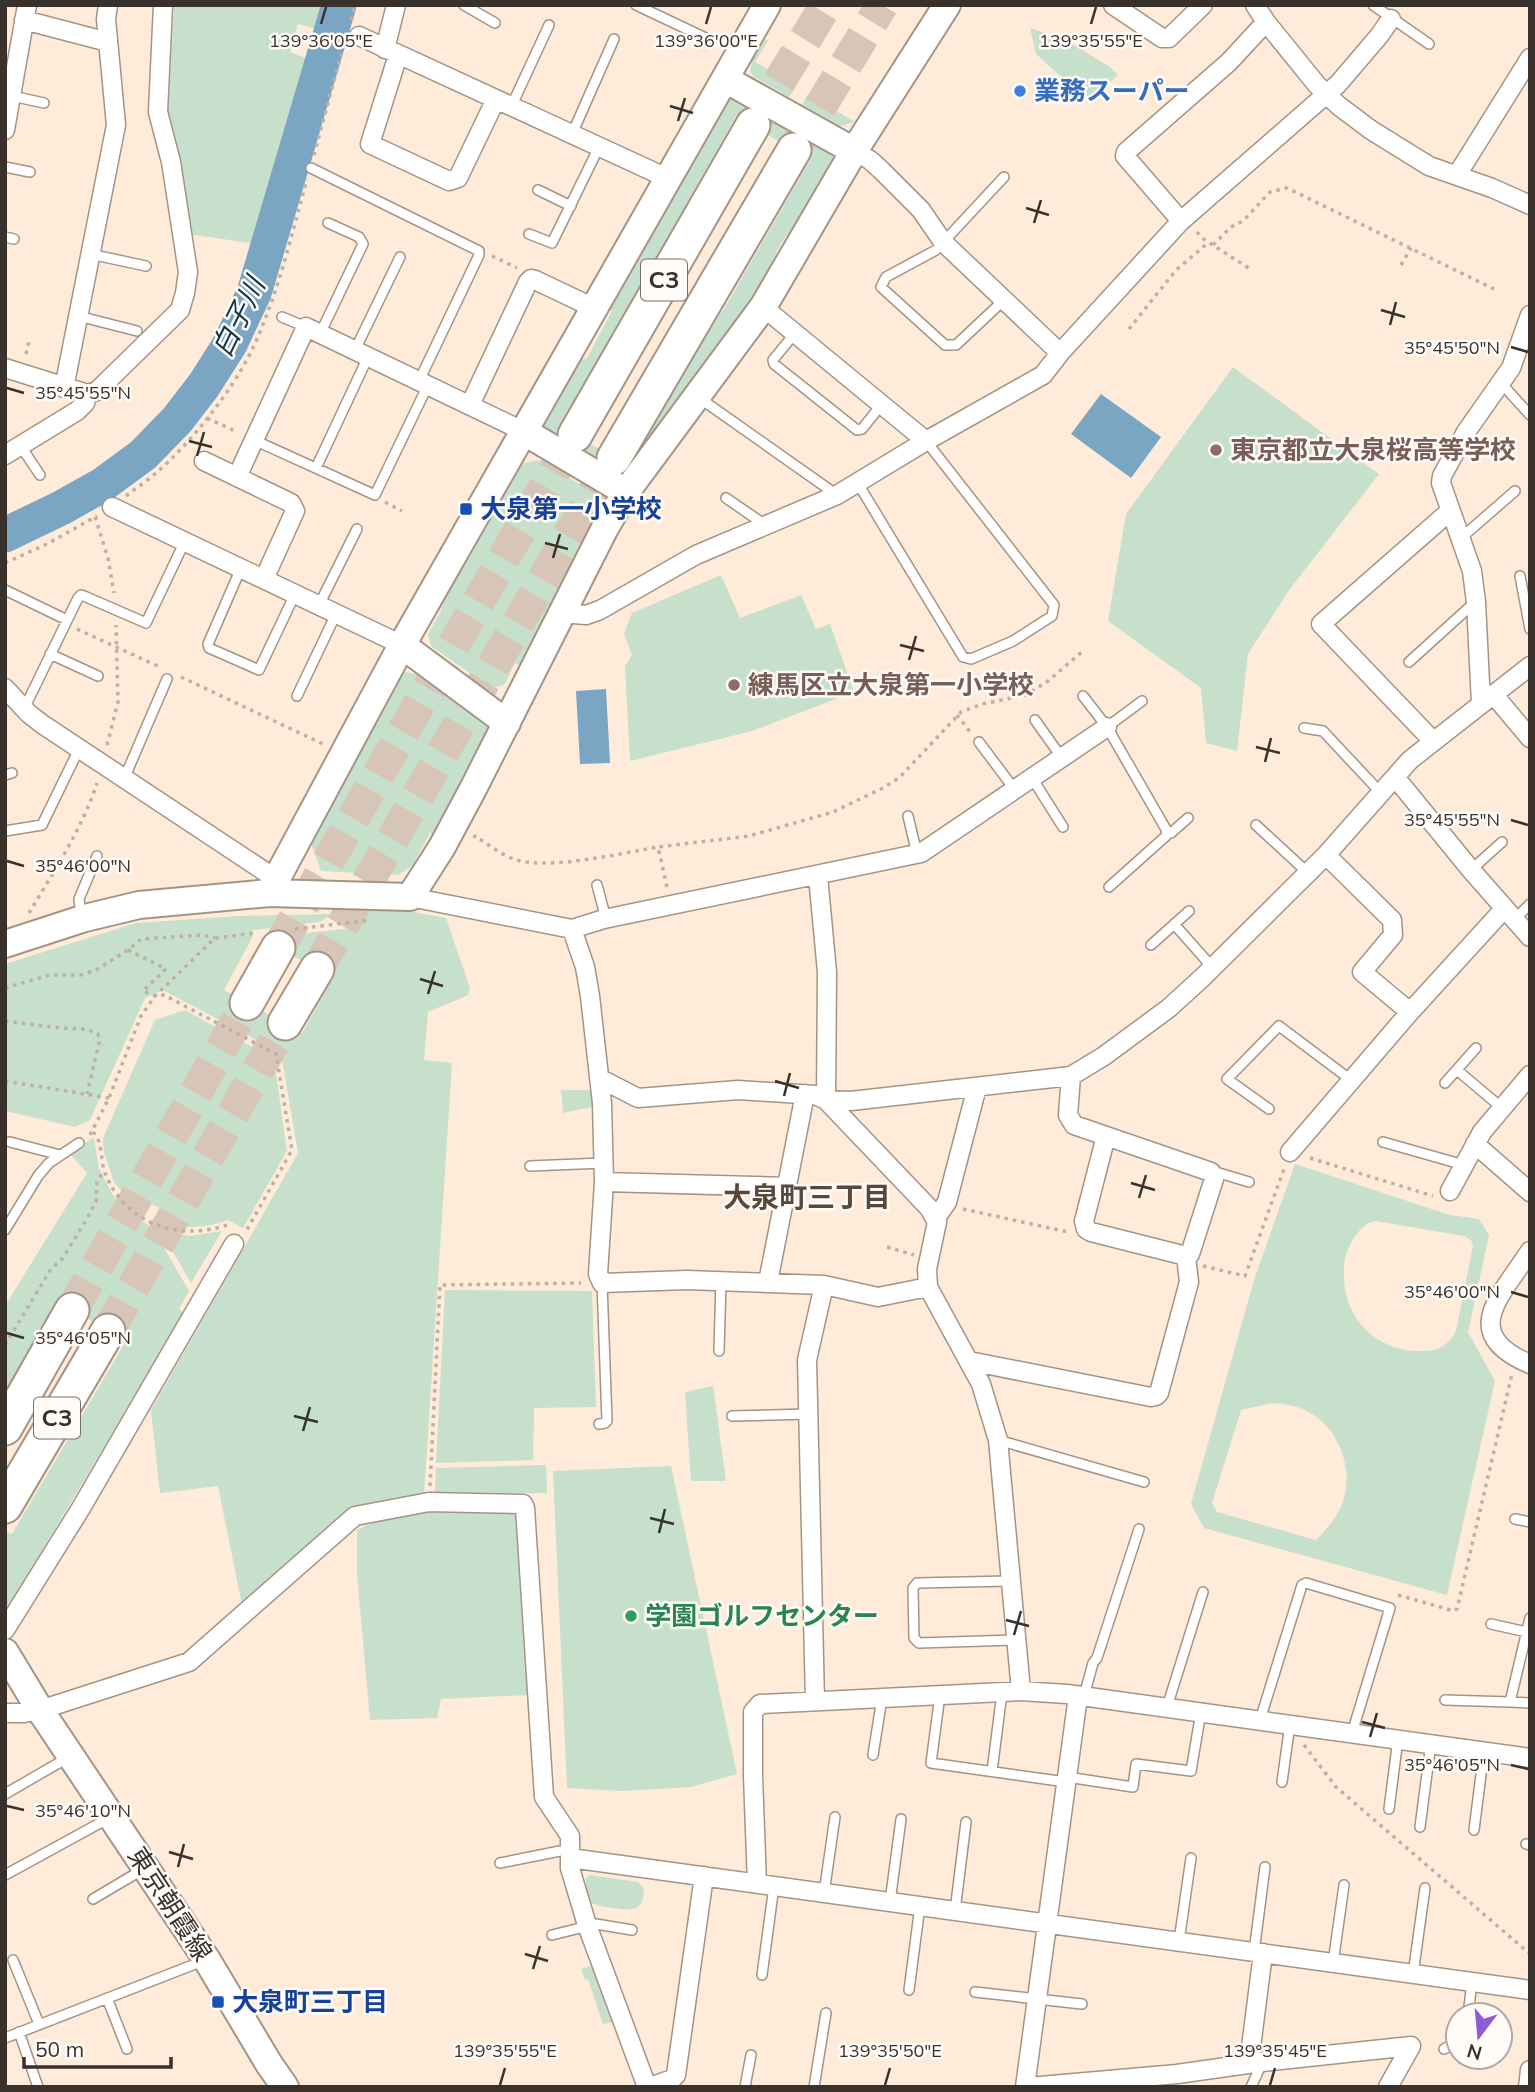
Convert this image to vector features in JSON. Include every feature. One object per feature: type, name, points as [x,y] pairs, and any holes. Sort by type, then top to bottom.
[{"type":"highway","name":"C3","points":[[575,435],[753,125]]},
{"type":"highway","name":"C3","points":[[614,458],[794,150]]},
{"type":"highway","points":[[247,1003],[278,937]]},
{"type":"highway","points":[[285,1023],[317,969]]},
{"type":"highway","name":"C3","points":[[5,1428],[72,1310]]},
{"type":"highway","name":"C3","points":[[5,1506],[108,1331]]},
{"type":"street","points":[[64,388],[116,125],[106,19],[108,5]]},
{"type":"street","points":[[5,368],[88,394],[97,391],[180,310],[188,272],[171,162],[158,112],[163,5]]},
{"type":"street","points":[[396,5],[391,52],[370,144],[449,181],[458,178],[504,103]]},
{"type":"street","points":[[273,886],[402,645],[767,5]]},
{"type":"street","points":[[410,897],[442,847],[626,492],[763,307],[854,150],[947,5]]},
{"type":"street","points":[[1113,5],[1162,38],[1169,38],[1203,5]]},
{"type":"street","points":[[1255,5],[1317,85],[1339,106],[1429,166],[1492,188],[1530,205]]},
{"type":"street","points":[[5,130],[26,13],[108,42]]},
{"type":"street","points":[[561,613],[586,615],[600,610],[696,555],[837,495],[1043,375],[1183,219],[1327,94],[1391,19]]},
{"type":"street","points":[[1183,219],[1125,156],[1126,152],[1229,62],[1266,22]]},
{"type":"street","points":[[359,36],[667,178]]},
{"type":"street","points":[[1457,175],[1530,58]]},
{"type":"street","points":[[725,79],[870,160],[920,210],[943,242],[1060,353]]},
{"type":"street","points":[[470,405],[531,279],[594,308]]},
{"type":"street","points":[[763,307],[926,441]]},
{"type":"street","points":[[1530,315],[1511,368],[1466,432],[1442,476],[1441,483],[1472,571],[1487,699],[1530,738]]},
{"type":"street","points":[[237,477],[313,330],[523,431],[626,492]]},
{"type":"street","points":[[13,450],[77,411],[85,403],[88,394]]},
{"type":"street","points":[[204,461],[291,503],[295,511],[264,579]]},
{"type":"street","points":[[111,507],[402,645],[507,723]]},
{"type":"street","points":[[1433,741],[1321,624],[1450,511]]},
{"type":"street","points":[[826,1100],[851,1101],[1071,1076],[1133,1036],[1213,968],[1326,855],[1410,760],[1530,666]]},
{"type":"street","points":[[5,688],[24,709],[273,886]]},
{"type":"street","points":[[5,944],[85,918],[139,905],[273,886],[410,897],[572,929],[606,919],[917,854],[1107,727]]},
{"type":"street","points":[[1395,777],[1530,937]]},
{"type":"street","points":[[1326,855],[1392,920],[1393,935],[1362,972],[1410,1012]]},
{"type":"street","points":[[818,876],[827,972],[826,1100]]},
{"type":"street","points":[[1290,1152],[1410,1012],[1509,914]]},
{"type":"street","points":[[572,929],[585,967],[590,996],[604,1136],[598,1274],[602,1283],[768,1282],[824,1285],[878,1297],[928,1287]]},
{"type":"street","points":[[1450,1191],[1482,1132],[1530,1075]]},
{"type":"street","points":[[969,1361],[1156,1396],[1158,1393],[1189,1282],[1187,1261],[1214,1179],[1213,1175],[1211,1172],[1074,1125],[1068,1115],[1071,1076]]},
{"type":"street","points":[[599,1078],[638,1098],[738,1090],[815,1095],[826,1100],[929,1208],[940,1211]]},
{"type":"street","points":[[977,1087],[937,1222],[927,1269],[928,1287],[969,1361],[988,1403],[998,1440],[1021,1692]]},
{"type":"street","points":[[768,1282],[805,1094]]},
{"type":"street","points":[[1106,1136],[1084,1221],[1086,1228],[1091,1233],[1187,1261]]},
{"type":"street","points":[[1475,1144],[1530,1192]]},
{"type":"street","points":[[604,1182],[787,1187]]},
{"type":"street","points":[[5,1630],[81,1507],[231,1236]]},
{"type":"street","points":[[1523,1361],[1497,1344],[1489,1321],[1492,1309],[1530,1251]]},
{"type":"street","points":[[815,1701],[807,1360],[824,1285]]},
{"type":"street","points":[[5,1713],[40,1710],[189,1662],[355,1516],[429,1502],[519,1503],[525,1508],[544,1797],[570,1836],[570,1868],[587,1925],[649,2087],[676,2075],[704,1876]]},
{"type":"street","name":"東京朝霞線","points":[[5,1653],[40,1710],[146,1867],[285,2087]]},
{"type":"street","points":[[766,1885],[753,1776],[753,1712],[760,1704],[1021,1692],[1081,1696],[1261,1720],[1289,1732],[1352,1733],[1530,1758]]},
{"type":"street","points":[[1081,1696],[1047,1923],[1028,2087],[1178,2080],[1256,2062],[1411,2046],[1388,2087]]},
{"type":"street","points":[[570,1855],[766,1885],[1530,1990]]},
{"type":"street","points":[[1256,2062],[1259,1952]]},
{"type":"street","points":[[1528,2087],[1530,2070]]},
{"type":"lane","points":[[464,5],[495,23]]},
{"type":"lane","points":[[636,5],[710,40]]},
{"type":"lane","points":[[1373,5],[1429,44]]},
{"type":"lane","points":[[504,103],[550,25]]},
{"type":"lane","points":[[572,135],[614,39]]},
{"type":"lane","points":[[12,96],[44,103]]},
{"type":"lane","points":[[529,234],[552,243],[599,147]]},
{"type":"lane","points":[[5,167],[30,172]]},
{"type":"lane","points":[[254,440],[375,495],[480,255],[479,251],[311,168]]},
{"type":"lane","points":[[1004,177],[936,250],[886,277],[881,283],[882,289],[945,345],[956,345],[1004,300]]},
{"type":"lane","points":[[538,190],[571,206]]},
{"type":"lane","points":[[282,317],[313,330],[363,244],[359,237],[328,223]]},
{"type":"lane","points":[[90,254],[146,266]]},
{"type":"lane","points":[[316,468],[400,257]]},
{"type":"lane","points":[[78,316],[137,331]]},
{"type":"lane","points":[[795,333],[773,360],[774,364],[857,430],[862,429],[882,404]]},
{"type":"lane","points":[[1501,383],[1530,415]]},
{"type":"lane","points":[[698,396],[837,495]]},
{"type":"lane","points":[[857,482],[963,657],[971,659],[1013,641],[1052,616],[1054,605],[926,441]]},
{"type":"lane","points":[[13,450],[40,475]]},
{"type":"lane","points":[[1461,538],[1516,491]]},
{"type":"lane","points":[[726,498],[758,520],[761,527]]},
{"type":"lane","points":[[319,606],[357,529]]},
{"type":"lane","points":[[24,709],[81,595],[144,623],[148,622],[185,541]]},
{"type":"lane","points":[[241,568],[208,644],[209,648],[260,670],[295,594]]},
{"type":"lane","points":[[1520,576],[1530,629]]},
{"type":"lane","points":[[5,590],[66,622]]},
{"type":"lane","points":[[1409,662],[1476,602]]},
{"type":"lane","points":[[297,696],[336,614]]},
{"type":"lane","points":[[50,654],[98,676]]},
{"type":"lane","points":[[124,779],[168,676]]},
{"type":"lane","points":[[1083,696],[1107,727],[1167,834]]},
{"type":"lane","points":[[1107,727],[1142,701]]},
{"type":"lane","points":[[1035,720],[1062,758]]},
{"type":"lane","points":[[1304,728],[1323,731],[1381,793]]},
{"type":"lane","points":[[979,742],[1015,790]]},
{"type":"lane","points":[[5,831],[42,825],[79,749]]},
{"type":"lane","points":[[1032,778],[1063,827]]},
{"type":"lane","points":[[908,816],[917,854]]},
{"type":"lane","points":[[1109,887],[1188,818]]},
{"type":"lane","points":[[1256,825],[1308,873]]},
{"type":"lane","points":[[1471,870],[1502,842]]},
{"type":"lane","points":[[85,918],[79,899],[97,856]]},
{"type":"lane","points":[[597,885],[606,919]]},
{"type":"lane","points":[[1509,914],[1530,904]]},
{"type":"lane","points":[[1151,945],[1189,911]]},
{"type":"lane","points":[[1174,924],[1213,968]]},
{"type":"lane","points":[[1269,1109],[1227,1079],[1279,1026],[1351,1080]]},
{"type":"lane","points":[[1445,1083],[1476,1048]]},
{"type":"lane","points":[[1457,1070],[1502,1108]]},
{"type":"lane","points":[[10,1142],[60,1155]]},
{"type":"lane","points":[[1383,1142],[1464,1165]]},
{"type":"lane","points":[[5,1230],[49,1163],[79,1143]]},
{"type":"lane","points":[[530,1166],[603,1163]]},
{"type":"lane","points":[[1213,1175],[1219,1173],[1249,1182]]},
{"type":"lane","points":[[719,1350],[721,1281]]},
{"type":"lane","points":[[599,1423],[607,1421],[602,1283]]},
{"type":"lane","points":[[732,1416],[808,1414]]},
{"type":"lane","points":[[998,1440],[1144,1482]]},
{"type":"lane","points":[[1516,1519],[1530,1522]]},
{"type":"lane","points":[[1081,1696],[1097,1658],[1139,1529]]},
{"type":"lane","points":[[1009,1581],[917,1583],[913,1588],[914,1638],[919,1643],[1015,1640]]},
{"type":"lane","points":[[1261,1720],[1304,1583],[1390,1608],[1352,1733]]},
{"type":"lane","points":[[1167,1707],[1203,1592]]},
{"type":"lane","points":[[1510,1702],[1530,1618]]},
{"type":"lane","points":[[1491,1625],[1527,1632]]},
{"type":"lane","points":[[992,1771],[1002,1693]]},
{"type":"lane","points":[[940,1695],[931,1763],[1133,1787],[1136,1764],[1191,1771],[1201,1711]]},
{"type":"lane","points":[[873,1755],[882,1698]]},
{"type":"lane","points":[[1445,1700],[1530,1703]]},
{"type":"lane","points":[[1282,1782],[1289,1732]]},
{"type":"lane","points":[[1389,1809],[1398,1739]]},
{"type":"lane","points":[[1420,1826],[1432,1743]]},
{"type":"lane","points":[[1474,1830],[1484,1751]]},
{"type":"lane","points":[[5,1794],[71,1756]]},
{"type":"lane","points":[[5,1875],[112,1816]]},
{"type":"lane","points":[[824,1893],[835,1817]]},
{"type":"lane","points":[[890,1902],[901,1819]]},
{"type":"lane","points":[[955,1911],[966,1822]]},
{"type":"lane","points":[[500,1863],[560,1851],[570,1855]]},
{"type":"lane","points":[[1179,1941],[1191,1858]]},
{"type":"lane","points":[[93,1899],[146,1867]]},
{"type":"lane","points":[[1259,1952],[1265,1867]]},
{"type":"lane","points":[[762,1975],[766,1885]]},
{"type":"lane","points":[[1334,1963],[1344,1885]]},
{"type":"lane","points":[[1413,1974],[1425,1888]]},
{"type":"lane","points":[[909,1990],[920,1906]]},
{"type":"lane","points":[[552,1935],[596,1924],[632,1930]]},
{"type":"lane","points":[[13,1960],[39,2025]]},
{"type":"lane","points":[[5,2038],[206,1960]]},
{"type":"lane","points":[[1470,2001],[1472,1982]]},
{"type":"lane","points":[[975,1992],[1082,2004]]},
{"type":"lane","points":[[107,1998],[127,2049]]},
{"type":"lane","points":[[814,2087],[826,2013]]},
{"type":"lane","points":[[19,2032],[38,2087]]},
{"type":"lane","points":[[745,2087],[751,2055]]},
{"type":"lane","points":[[1251,2087],[1256,2062]]},
{"type":"path","points":[[5,563],[47,544],[95,517],[157,473],[207,418],[250,353],[269,311],[355,5]]},
{"type":"path","points":[[1129,329],[1176,270],[1231,227],[1243,221],[1270,192],[1287,188],[1494,289]]},
{"type":"path","points":[[1183,219],[1202,238],[1250,269]]},
{"type":"path","points":[[1401,265],[1411,248]]},
{"type":"path","points":[[479,251],[529,274],[531,279]]},
{"type":"path","points":[[207,418],[254,440]]},
{"type":"path","points":[[25,920],[91,802],[118,702],[115,609],[108,558],[95,517]]},
{"type":"path","points":[[66,622],[168,676]]},
{"type":"path","points":[[468,847],[475,836],[514,859],[545,863],[568,862],[749,836],[832,812],[900,777],[957,715],[970,707],[1026,695],[1048,681],[1082,652]]},
{"type":"path","points":[[180,676],[329,747]]},
{"type":"path","points":[[210,698],[213,693]]},
{"type":"path","points":[[957,715],[979,742]]},
{"type":"path","points":[[658,847],[672,905]]},
{"type":"path","points":[[5,988],[50,975],[80,975],[96,970],[141,939],[204,935],[215,938],[278,937],[372,920],[399,911],[410,897]]},
{"type":"path","points":[[79,1143],[93,1131],[141,1016],[155,996],[215,938]]},
{"type":"path","points":[[93,1131],[99,1138],[104,1170],[119,1198],[143,1219],[170,1230],[185,1232],[200,1232],[229,1224],[231,1236],[245,1233],[292,1150],[276,1054],[164,995],[155,996],[143,991],[166,970],[128,950]]},
{"type":"path","points":[[5,1021],[60,1028],[86,1028],[98,1034],[99,1043],[87,1094]]},
{"type":"path","points":[[5,1081],[109,1098]]},
{"type":"path","points":[[1187,1261],[1245,1276],[1290,1152],[1446,1200],[1450,1191]]},
{"type":"path","points":[[5,1345],[51,1269],[63,1258],[86,1220],[96,1202],[97,1182],[104,1170]]},
{"type":"path","points":[[940,1211],[1073,1233],[1079,1233],[1086,1228]]},
{"type":"path","points":[[887,1247],[929,1259]]},
{"type":"path","points":[[429,1502],[440,1285],[602,1283]]},
{"type":"path","points":[[1390,1608],[1396,1594],[1454,1611],[1457,1609],[1523,1361]]},
{"type":"path","points":[[1289,1732],[1302,1743],[1336,1787],[1530,1954]]},
{"type":"green space","points":[[174,5],[324,5],[317,29],[298,24],[290,52],[308,59],[256,244],[189,234],[168,109]]},
{"type":"green space","points":[[1030,28],[1069,42],[1110,67],[1118,75],[1089,102],[1036,54]]},
{"type":"green space","points":[[765,39],[768,41],[755,62],[796,86],[789,97],[753,76],[750,71],[752,61]]},
{"type":"green space","points":[[808,94],[855,122],[840,126],[802,105]]},
{"type":"green space","points":[[734,97],[829,151],[835,161],[795,238],[787,234],[776,252],[781,263],[627,472],[620,474],[545,433],[539,424],[572,363],[587,358],[612,311],[606,306],[728,98]],"holes":[[[736,116],[810,160],[725,307],[624,463],[561,427]]]},
{"type":"green space","points":[[1233,367],[1379,474],[1289,590],[1248,654],[1237,751],[1206,743],[1201,688],[1108,621],[1126,514]]},
{"type":"green space","points":[[538,460],[595,493],[598,510],[585,531],[590,535],[523,667],[515,663],[504,685],[491,688],[431,646],[428,634],[442,609],[434,604],[521,464]]},
{"type":"green space","points":[[721,575],[740,618],[801,595],[816,629],[830,624],[854,692],[752,731],[630,761],[625,666],[632,655],[624,634],[632,613]]},
{"type":"green space","points":[[402,672],[419,674],[482,719],[489,733],[437,835],[430,833],[412,866],[398,875],[321,871],[310,840]]},
{"type":"green space","points":[[381,906],[446,918],[470,988],[468,995],[428,1012],[424,1060],[452,1063],[424,1495],[351,1508],[242,1605],[218,1486],[160,1493],[151,1410],[298,1153],[281,1053],[163,990],[145,998],[90,1120],[75,1127],[5,1111],[5,964],[136,923],[239,916],[329,914],[320,922],[253,930],[253,936],[224,990],[302,1033],[333,978],[261,938],[354,928],[368,908]]},
{"type":"green space","points":[[185,1010],[274,1059],[287,1151],[243,1228],[228,1220],[193,1227],[157,1221],[154,1219],[160,1208],[151,1204],[145,1214],[133,1205],[114,1182],[104,1153],[103,1138],[155,1020]]},
{"type":"green space","points":[[561,1090],[595,1090],[596,1106],[563,1113]]},
{"type":"green space","points":[[92,1138],[99,1168],[112,1194],[131,1215],[152,1227],[189,1291],[179,1309],[184,1313],[9,1606],[5,1604],[5,1531],[12,1534],[126,1341],[63,1304],[5,1401],[5,1306],[87,1173],[71,1155]]},
{"type":"green space","points":[[1295,1164],[1450,1215],[1479,1219],[1489,1235],[1468,1332],[1495,1381],[1447,1595],[1204,1528],[1191,1504],[1254,1280]],"holes":[[[1376,1221],[1464,1236],[1471,1240],[1473,1246],[1456,1331],[1442,1347],[1421,1351],[1390,1345],[1365,1329],[1356,1317],[1345,1288],[1345,1259],[1357,1233],[1364,1226]],[[1272,1403],[1297,1407],[1317,1417],[1328,1427],[1342,1452],[1347,1481],[1345,1495],[1335,1518],[1316,1540],[1217,1512],[1212,1503],[1241,1410]]]},
{"type":"green space","points":[[161,1231],[190,1236],[222,1231],[191,1283]]},
{"type":"green space","points":[[445,1290],[592,1291],[596,1407],[534,1408],[533,1460],[436,1463]]},
{"type":"green space","points":[[713,1386],[726,1481],[691,1481],[685,1392]]},
{"type":"green space","points":[[546,1465],[547,1493],[435,1494],[436,1468]]},
{"type":"green space","name":"学園ゴルフセンター","points":[[671,1466],[737,1774],[691,1787],[623,1791],[567,1788],[553,1471]]},
{"type":"green space","points":[[516,1510],[529,1695],[441,1699],[437,1718],[370,1720],[357,1574],[357,1530],[374,1522],[414,1514]]},
{"type":"green space","points":[[590,1875],[638,1882],[644,1888],[640,1905],[627,1909],[591,1903],[586,1885],[586,1878]]},
{"type":"green space","points":[[594,1965],[616,2021],[603,2024],[588,1979],[585,1980],[581,1969]]},
{"type":"water","points":[[1101,394],[1161,437],[1131,478],[1071,434]]},
{"type":"water","points":[[606,689],[610,763],[580,764],[576,691]]},
{"type":"waterway","name":"白子川","points":[[5,535],[102,485],[143,455],[177,420],[204,385],[230,344],[254,293],[339,5]]},
{"type":"tunnel","points":[[753,125],[826,5]]},
{"type":"tunnel","points":[[794,150],[882,5]]},
{"type":"tunnel","points":[[278,948],[575,435]]},
{"type":"tunnel","points":[[317,969],[614,458]]},
{"type":"tunnel","points":[[72,1310],[247,1003]]},
{"type":"tunnel","points":[[108,1331],[285,1023]]},
{"type":"place","name":"業務スーパー","points":[[1020,91]]},
{"type":"place","name":"東京都立大泉桜高等学校","points":[[1216,450]]},
{"type":"place","name":"大泉第一小学校","points":[[466,509]]},
{"type":"place","name":"練馬区立大泉第一小学校","points":[[734,685]]},
{"type":"place","name":"学園ゴルフセンター","points":[[631,1616]]},
{"type":"place","name":"大泉町三丁目","points":[[218,2002]]},
{"type":"district","name":"大泉町三丁目","points":[[807,1197]]}]
